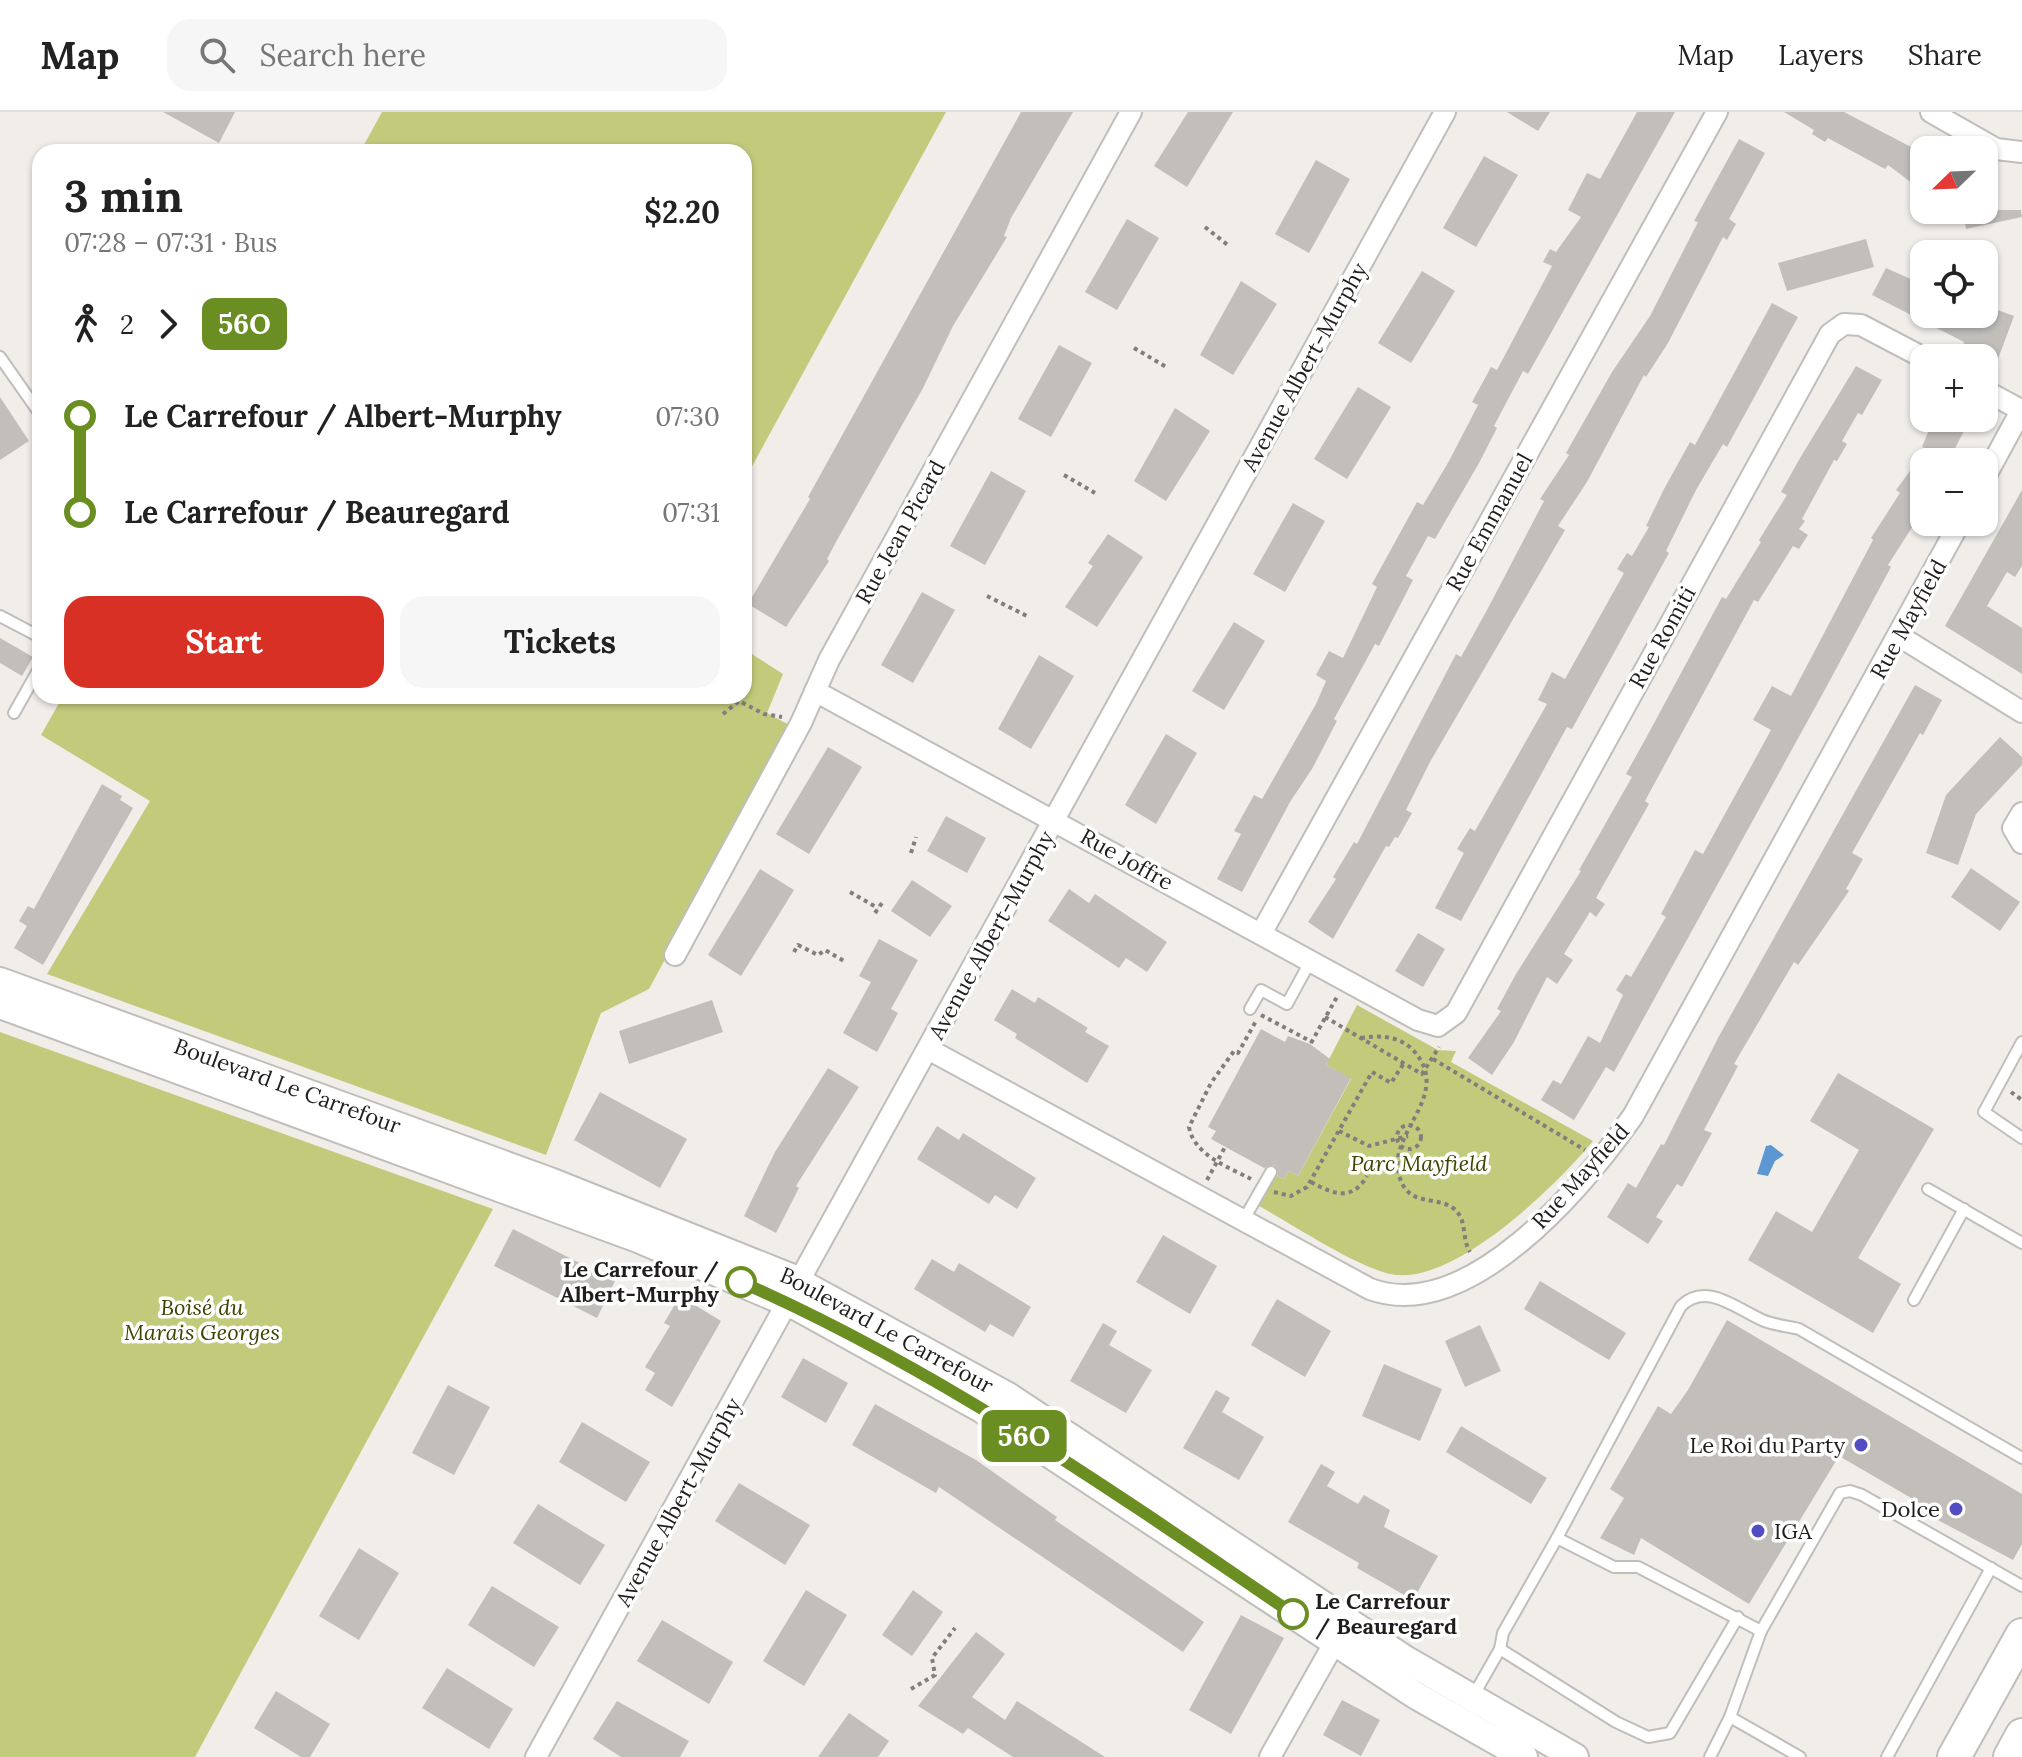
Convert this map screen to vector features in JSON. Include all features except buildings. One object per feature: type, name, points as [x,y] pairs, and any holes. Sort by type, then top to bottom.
[{"type":"main road","points":[[1954,1757],[2022,1635]]},
{"type":"main road","points":[[2010,1757],[2022,1735]]},
{"type":"street","name":"Rue Jean Picard","points":[[675,955],[815,691],[1131,112]]},
{"type":"street","name":"Avenue Albert-Murphy","points":[[536,1757],[1445,112]]},
{"type":"street","name":"Rue Emmanuel","points":[[1262,932],[1717,112]]},
{"type":"street","points":[[1931,112],[1996,149],[2022,152]]},
{"type":"street","name":"Rue Romiti","points":[[1438,1026],[1456,1013],[1830,334],[1844,324],[1861,325],[1910,351]]},
{"type":"street","points":[[1998,397],[2022,410],[1998,454]]},
{"type":"street","name":"Rue Mayfield","points":[[928,1049],[1356,1283],[1395,1296],[1433,1294],[1457,1284],[1531,1231],[1590,1170],[1633,1116],[1953,536]]},
{"type":"street","points":[[1899,636],[2022,712]]},
{"type":"street","name":"Rue Joffre","points":[[815,691],[1262,932],[1418,1020],[1438,1026]]},
{"type":"street","points":[[2022,813],[2013,828],[2022,843]]},
{"type":"street","name":"Boulevard Le Carrefour","points":[[0,981],[153,1049],[624,1234],[794,1293],[1341,1632],[1526,1751],[1575,1757]]},
{"type":"street","name":"Boulevard Le Carrefour","points":[[0,1005],[153,1049]]},
{"type":"street","points":[[1270,1757],[1341,1632]]},
{"type":"lane","points":[[0,357],[32,403]]},
{"type":"lane","points":[[0,616],[32,633]]},
{"type":"lane","points":[[14,713],[32,681]]},
{"type":"lane","points":[[1250,1009],[1261,990],[1287,1004],[1311,960]]},
{"type":"lane","points":[[2022,1042],[1984,1112],[2022,1138]]},
{"type":"lane","points":[[1243,1221],[1271,1172]]},
{"type":"lane","points":[[1928,1189],[2022,1243]]},
{"type":"lane","points":[[1914,1300],[1964,1209]]},
{"type":"lane","points":[[1465,1710],[1500,1649],[1503,1633],[1681,1306],[1694,1297],[1715,1297],[1765,1322],[1799,1329],[2022,1458]]},
{"type":"lane","points":[[1710,1757],[1730,1717],[1761,1631],[1836,1497],[1844,1491],[1862,1495],[2022,1586]]},
{"type":"lane","points":[[1557,1538],[1614,1567],[1638,1567],[1761,1631]]},
{"type":"lane","points":[[1887,1757],[1991,1568]]},
{"type":"lane","points":[[1500,1649],[1605,1716],[1648,1737],[1670,1733],[1738,1617]]},
{"type":"lane","points":[[1730,1717],[1800,1757]]},
{"type":"path","points":[[1205,227],[1229,246]]},
{"type":"path","points":[[1134,348],[1168,368]]},
{"type":"path","points":[[1064,475],[1095,493]]},
{"type":"path","points":[[987,596],[1027,616]]},
{"type":"path","points":[[723,714],[735,704]]},
{"type":"path","points":[[745,704],[764,714],[782,717]]},
{"type":"path","points":[[911,853],[916,837]]},
{"type":"path","points":[[850,892],[876,911],[882,903]]},
{"type":"path","points":[[794,952],[798,945],[818,955],[825,950],[846,962]]},
{"type":"path","points":[[1256,1182],[1197,1147],[1190,1134],[1190,1122],[1211,1083],[1234,1051],[1238,1053],[1260,1014],[1311,1043],[1339,993]]},
{"type":"path","points":[[1325,1017],[1422,1074],[1426,1072]]},
{"type":"path","points":[[1361,1038],[1381,1036],[1397,1040],[1413,1051],[1426,1072]]},
{"type":"path","points":[[1439,1047],[1426,1072],[1425,1098],[1397,1163],[1403,1190],[1418,1199],[1446,1205],[1458,1213],[1470,1252]]},
{"type":"path","points":[[1433,1059],[1574,1141],[1587,1152]]},
{"type":"path","points":[[1268,1189],[1291,1196],[1303,1192],[1327,1157],[1372,1072],[1391,1083],[1404,1063]]},
{"type":"path","points":[[1397,1139],[1402,1127],[1413,1126]]},
{"type":"path","points":[[1397,1139],[1402,1146],[1412,1148],[1419,1142],[1419,1132],[1413,1126]]},
{"type":"path","points":[[1339,1131],[1369,1146],[1408,1136]]},
{"type":"path","points":[[1206,1181],[1225,1147]]},
{"type":"path","points":[[1311,1182],[1333,1194],[1346,1194],[1357,1189],[1367,1176]]},
{"type":"path","points":[[911,1689],[935,1675],[932,1658],[955,1628]]},
{"type":"green space","points":[[382,112],[946,112],[752,466],[752,144],[364,144]]},
{"type":"green space","points":[[752,654],[783,674],[767,713],[791,726],[649,989],[601,1013],[546,1155],[47,974],[150,801],[41,735],[58,704],[752,704]]},
{"type":"green space","name":"Parc Mayfield","points":[[1357,1005],[1438,1050],[1456,1051],[1451,1062],[1593,1141],[1554,1183],[1501,1230],[1443,1265],[1415,1274],[1390,1274],[1376,1270],[1259,1206],[1276,1175],[1284,1179],[1289,1171],[1298,1176],[1351,1079],[1326,1065]]},
{"type":"green space","name":"Boisé du Marais Georges","points":[[0,1032],[493,1209],[195,1757],[0,1757]]},
{"type":"water","points":[[1771,1145],[1784,1155],[1775,1161],[1768,1176],[1757,1174],[1766,1146]]},
{"type":"bus line","name":"56O","points":[[741,1282],[816,1317],[978,1407],[1293,1614]]},
{"type":"place","name":"Le Carrefour / Albert-Murphy","points":[[741,1282]]},
{"type":"place","name":"Le Roi du Party","points":[[1861,1445]]},
{"type":"place","name":"Dolce","points":[[1956,1509]]},
{"type":"place","name":"IGA","points":[[1758,1531]]},
{"type":"place","name":"Le Carrefour / Beauregard","points":[[1293,1614]]}]
